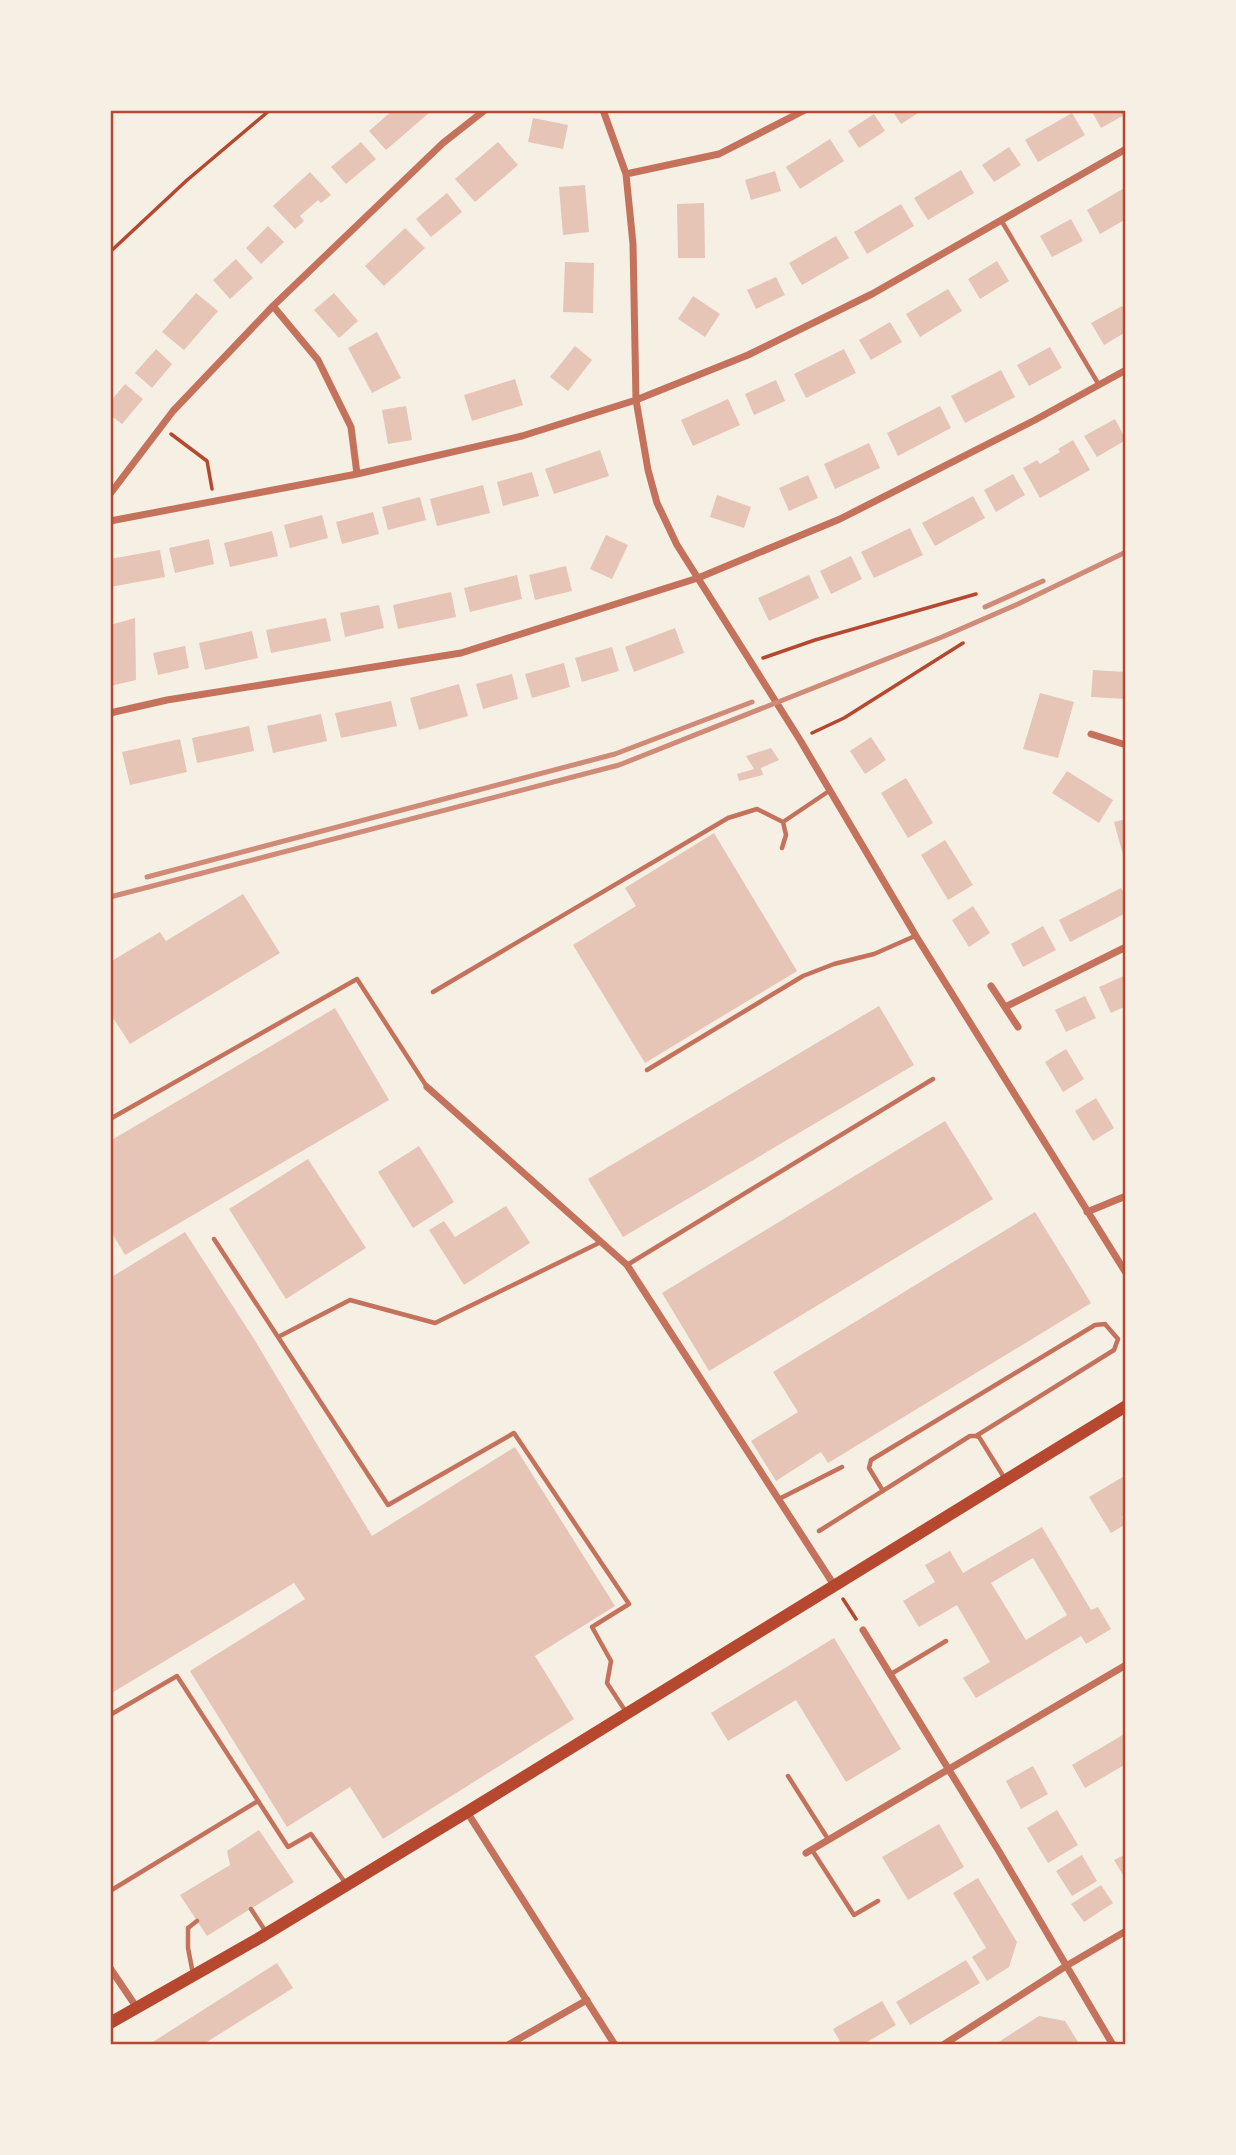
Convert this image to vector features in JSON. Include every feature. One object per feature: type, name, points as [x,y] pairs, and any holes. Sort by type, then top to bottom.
[{"type":"main road","points":[[110,2023],[347,1885],[1126,1406]]},
{"type":"street","points":[[110,494],[173,411],[273,306],[443,143],[485,110]]},
{"type":"street","points":[[603,110],[626,174],[634,268],[636,400],[648,470],[657,503],[677,545],[800,740],[916,936],[1126,1273]]},
{"type":"street","points":[[626,174],[719,154],[805,110]]},
{"type":"street","points":[[110,521],[357,474],[522,436],[636,400],[748,355],[872,294],[1126,149]]},
{"type":"street","points":[[273,306],[318,360],[351,427],[357,474]]},
{"type":"street","points":[[110,713],[167,700],[461,653],[698,579],[840,519],[1035,420],[1126,370]]},
{"type":"street","points":[[1091,734],[1126,745]]},
{"type":"street","points":[[1005,1007],[1126,947]]},
{"type":"street","points":[[991,986],[1018,1027]]},
{"type":"street","points":[[427,1087],[627,1265],[834,1585]]},
{"type":"street","points":[[1087,1212],[1126,1196]]},
{"type":"street","points":[[863,1630],[1114,2045]]},
{"type":"street","points":[[809,1851],[1126,1665]]},
{"type":"street","points":[[467,1812],[615,2045]]},
{"type":"street","points":[[943,2045],[1126,1931]]},
{"type":"street","points":[[110,1968],[137,2008]]},
{"type":"street","points":[[508,2045],[587,2000]]},
{"type":"lane","points":[[1001,220],[1099,385]]},
{"type":"lane","points":[[783,821],[829,791]]},
{"type":"lane","points":[[433,992],[728,818],[757,809],[783,821]]},
{"type":"lane","points":[[782,848],[786,835],[783,821]]},
{"type":"lane","points":[[648,1070],[803,976],[834,964],[874,954],[916,936]]},
{"type":"lane","points":[[110,1119],[357,979],[427,1087]]},
{"type":"lane","points":[[627,1265],[933,1079]]},
{"type":"lane","points":[[214,1238],[388,1505],[514,1433],[629,1604],[592,1627],[611,1661],[607,1683],[627,1713]]},
{"type":"lane","points":[[278,1337],[350,1300],[435,1323],[601,1242]]},
{"type":"lane","points":[[819,1531],[1114,1350],[1118,1339],[1111,1329],[1101,1323],[1095,1325],[871,1460],[869,1468],[883,1491]]},
{"type":"lane","points":[[976,1436],[1005,1480]]},
{"type":"lane","points":[[779,1499],[842,1467]]},
{"type":"lane","points":[[890,1675],[946,1641]]},
{"type":"lane","points":[[110,1715],[177,1676],[288,1847],[311,1834],[347,1885]]},
{"type":"lane","points":[[788,1776],[828,1840]]},
{"type":"lane","points":[[110,1891],[258,1801]]},
{"type":"lane","points":[[809,1851],[854,1915],[878,1901]]},
{"type":"lane","points":[[251,1909],[267,1933]]},
{"type":"lane","points":[[193,1974],[188,1948],[188,1928],[197,1921]]},
{"type":"path","points":[[110,251],[270,110]]},
{"type":"path","points":[[161,427],[207,461],[215,501]]},
{"type":"path","points":[[752,663],[815,640],[975,594]]},
{"type":"path","points":[[800,740],[844,718],[963,643]]},
{"type":"path","points":[[834,1585],[863,1630]]},
{"type":"building","points":[[393,110],[427,110],[429,113],[386,150],[369,131]]},
{"type":"building","points":[[892,110],[923,110],[901,124]]},
{"type":"building","points":[[1091,110],[1126,110],[1126,114],[1101,128]]},
{"type":"building","points":[[1072,113],[1085,135],[1038,162],[1025,140]]},
{"type":"building","points":[[874,114],[885,131],[859,148],[848,131]]},
{"type":"building","points":[[533,118],[568,125],[563,149],[528,142]]},
{"type":"building","points":[[830,139],[844,161],[800,189],[786,167]]},
{"type":"building","points":[[361,142],[376,159],[346,184],[331,167]]},
{"type":"building","points":[[498,142],[518,165],[475,202],[455,179]]},
{"type":"building","points":[[1009,147],[1021,165],[994,182],[982,165]]},
{"type":"building","points":[[961,170],[974,193],[928,220],[914,198]]},
{"type":"building","points":[[775,171],[781,191],[751,200],[745,180]]},
{"type":"building","points":[[310,172],[331,195],[321,203],[318,200],[300,216],[304,221],[295,229],[273,206]]},
{"type":"building","points":[[585,185],[589,232],[563,235],[559,187]]},
{"type":"building","points":[[1126,187],[1126,219],[1100,234],[1087,210]]},
{"type":"building","points":[[447,193],[462,212],[431,237],[416,219]]},
{"type":"building","points":[[704,203],[705,258],[678,258],[677,204]]},
{"type":"building","points":[[901,204],[914,226],[867,254],[854,232]]},
{"type":"building","points":[[1071,219],[1083,241],[1052,257],[1040,236]]},
{"type":"building","points":[[268,226],[284,242],[261,264],[246,248]]},
{"type":"building","points":[[405,228],[425,248],[384,286],[365,266]]},
{"type":"building","points":[[836,236],[849,258],[802,285],[789,263]]},
{"type":"building","points":[[236,259],[253,278],[230,299],[213,280]]},
{"type":"building","points":[[997,261],[1009,281],[980,299],[968,279]]},
{"type":"building","points":[[565,262],[594,263],[593,313],[563,312]]},
{"type":"building","points":[[776,277],[785,295],[756,309],[747,290]]},
{"type":"building","points":[[948,289],[962,311],[920,337],[906,314]]},
{"type":"building","points":[[196,293],[218,311],[184,350],[162,332]]},
{"type":"building","points":[[334,293],[358,321],[339,338],[314,310]]},
{"type":"building","points":[[693,296],[720,314],[705,337],[678,319]]},
{"type":"building","points":[[1122,306],[1126,312],[1126,332],[1104,345],[1091,323]]},
{"type":"building","points":[[890,322],[902,342],[871,360],[859,340]]},
{"type":"building","points":[[377,332],[401,378],[372,393],[348,348]]},
{"type":"building","points":[[575,346],[592,360],[568,391],[550,377]]},
{"type":"building","points":[[1050,347],[1062,368],[1029,386],[1017,365]]},
{"type":"building","points":[[156,349],[172,364],[152,388],[135,373]]},
{"type":"building","points":[[844,349],[856,373],[806,398],[794,374]]},
{"type":"building","points":[[1001,370],[1015,397],[965,423],[951,396]]},
{"type":"building","points":[[515,379],[523,405],[472,421],[464,395]]},
{"type":"building","points":[[776,380],[785,401],[754,415],[745,394]]},
{"type":"building","points":[[125,384],[143,399],[122,424],[110,415],[110,402]]},
{"type":"building","points":[[728,399],[740,425],[693,446],[681,420]]},
{"type":"building","points":[[406,406],[412,440],[388,444],[382,410]]},
{"type":"building","points":[[940,406],[951,428],[898,456],[887,433]]},
{"type":"building","points":[[1115,419],[1126,440],[1097,457],[1084,436]]},
{"type":"building","points":[[1073,440],[1090,470],[1040,498],[1023,468],[1037,460],[1040,464]]},
{"type":"building","points":[[869,443],[880,468],[835,489],[824,464]]},
{"type":"building","points":[[600,450],[609,476],[554,494],[545,469]]},
{"type":"building","points":[[532,472],[539,496],[503,506],[497,482]]},
{"type":"building","points":[[1013,474],[1025,495],[996,512],[984,490]]},
{"type":"building","points":[[808,475],[818,498],[789,511],[779,488]]},
{"type":"building","points":[[483,485],[490,513],[437,526],[430,499]]},
{"type":"building","points":[[717,495],[751,507],[744,528],[710,517]]},
{"type":"building","points":[[973,496],[985,518],[935,546],[922,523]]},
{"type":"building","points":[[420,497],[426,520],[388,530],[382,507]]},
{"type":"building","points":[[373,512],[379,534],[342,544],[336,522]]},
{"type":"building","points":[[322,515],[328,538],[290,548],[284,525]]},
{"type":"building","points":[[910,528],[923,555],[874,578],[861,552]]},
{"type":"building","points":[[272,531],[278,556],[230,567],[224,543]]},
{"type":"building","points":[[606,535],[628,545],[612,579],[590,569]]},
{"type":"building","points":[[209,539],[214,564],[175,573],[169,548]]},
{"type":"building","points":[[160,550],[165,577],[110,587],[110,559]]},
{"type":"building","points":[[851,556],[862,579],[831,594],[820,571]]},
{"type":"building","points":[[566,566],[572,591],[535,600],[529,575]]},
{"type":"building","points":[[517,575],[522,599],[470,612],[464,588]]},
{"type":"building","points":[[809,575],[819,598],[769,621],[758,598]]},
{"type":"building","points":[[451,592],[456,617],[398,629],[393,605]]},
{"type":"building","points":[[379,605],[384,628],[345,637],[340,613]]},
{"type":"building","points":[[135,618],[136,680],[110,686],[110,625]]},
{"type":"building","points":[[326,618],[331,641],[271,653],[266,630]]},
{"type":"building","points":[[675,628],[684,653],[634,672],[625,647]]},
{"type":"building","points":[[252,631],[258,658],[205,670],[199,643]]},
{"type":"building","points":[[185,646],[189,668],[158,675],[153,653]]},
{"type":"building","points":[[612,647],[619,671],[582,682],[575,658]]},
{"type":"building","points":[[564,663],[570,687],[532,698],[525,674]]},
{"type":"building","points":[[1093,670],[1126,672],[1126,699],[1091,697]]},
{"type":"building","points":[[512,674],[518,699],[483,709],[476,684]]},
{"type":"building","points":[[459,684],[468,716],[419,730],[410,698]]},
{"type":"building","points":[[1040,693],[1074,702],[1058,758],[1023,749]]},
{"type":"building","points":[[391,701],[397,726],[341,738],[335,713]]},
{"type":"building","points":[[321,714],[327,741],[273,753],[267,726]]},
{"type":"building","points":[[249,726],[254,751],[197,763],[192,738]]},
{"type":"building","points":[[871,737],[886,760],[865,774],[850,751]]},
{"type":"building","points":[[180,739],[187,772],[130,785],[122,752]]},
{"type":"building","points":[[771,748],[779,760],[761,768],[763,775],[739,781],[737,774],[754,769],[746,756]]},
{"type":"building","points":[[1067,771],[1113,800],[1099,823],[1052,793]]},
{"type":"building","points":[[906,778],[933,823],[908,838],[881,793]]},
{"type":"building","points":[[1126,819],[1126,862],[1125,862],[1114,822]]},
{"type":"building","points":[[714,833],[797,971],[645,1063],[573,945],[636,906],[625,888]]},
{"type":"building","points":[[945,840],[973,885],[948,900],[921,855]]},
{"type":"building","points":[[1121,888],[1126,897],[1126,913],[1070,942],[1059,920]]},
{"type":"building","points":[[243,894],[280,953],[130,1044],[110,1013],[110,962],[160,932],[166,941]]},
{"type":"building","points":[[973,906],[990,933],[969,947],[952,920]]},
{"type":"building","points":[[1043,926],[1056,950],[1023,967],[1011,944]]},
{"type":"building","points":[[1126,975],[1126,1006],[1111,1013],[1099,987]]},
{"type":"building","points":[[1085,996],[1096,1018],[1066,1032],[1055,1010]]},
{"type":"building","points":[[879,1006],[914,1065],[623,1237],[588,1179]]},
{"type":"building","points":[[335,1008],[389,1100],[125,1255],[110,1230],[110,1141]]},
{"type":"building","points":[[1066,1049],[1084,1079],[1063,1092],[1045,1062]]},
{"type":"building","points":[[1096,1098],[1114,1128],[1093,1141],[1075,1111]]},
{"type":"building","points":[[945,1121],[993,1199],[709,1371],[662,1293]]},
{"type":"building","points":[[419,1146],[454,1202],[413,1228],[378,1172]]},
{"type":"building","points":[[308,1159],[366,1248],[286,1299],[229,1209]]},
{"type":"building","points":[[506,1206],[530,1243],[464,1285],[429,1230],[444,1221],[455,1237]]},
{"type":"building","points":[[1035,1212],[1091,1303],[828,1463],[821,1452],[776,1481],[751,1441],[798,1412],[773,1372]]},
{"type":"building","points":[[185,1232],[254,1339],[372,1536],[515,1447],[615,1606],[535,1656],[574,1719],[383,1839],[350,1787],[287,1827],[190,1671],[305,1599],[294,1583],[110,1694],[110,1278]]},
{"type":"building","points":[[1126,1475],[1126,1515],[1122,1517],[1126,1524],[1111,1533],[1089,1497]]},
{"type":"building","points":[[1042,1527],[1091,1610],[1098,1607],[1111,1629],[1086,1644],[1081,1636],[976,1698],[963,1678],[990,1662],[957,1605],[919,1627],[903,1601],[935,1582],[925,1565],[950,1551],[963,1573]],"holes":[[[1033,1558],[1067,1615],[1026,1640],[991,1583]]]},
{"type":"building","points":[[834,1638],[901,1749],[846,1782],[796,1700],[728,1741],[711,1713]]},
{"type":"building","points":[[1126,1733],[1126,1764],[1085,1788],[1072,1765]]},
{"type":"building","points":[[1033,1766],[1048,1794],[1021,1809],[1006,1781]]},
{"type":"building","points":[[1057,1810],[1078,1845],[1048,1863],[1027,1828]]},
{"type":"building","points":[[939,1824],[964,1867],[908,1900],[882,1857]]},
{"type":"building","points":[[259,1830],[294,1882],[207,1936],[180,1895],[230,1865],[227,1851]]},
{"type":"building","points":[[1126,1854],[1126,1880],[1114,1860]]},
{"type":"building","points":[[1082,1855],[1097,1881],[1072,1896],[1056,1871]]},
{"type":"building","points":[[978,1878],[1017,1942],[1009,1967],[987,1981],[972,1957],[986,1948],[953,1893]]},
{"type":"building","points":[[1101,1885],[1113,1903],[1084,1922],[1071,1904]]},
{"type":"building","points":[[966,1960],[980,1983],[910,2025],[896,2002]]},
{"type":"building","points":[[277,1963],[293,1988],[202,2045],[148,2045]]},
{"type":"building","points":[[882,2001],[896,2025],[862,2045],[842,2045],[833,2029]]},
{"type":"building","points":[[1039,2016],[1065,2021],[1080,2045],[994,2045]]},
{"type":"railway","points":[[110,897],[619,765],[942,637],[1126,552]]},
{"type":"railway","points":[[985,607],[1043,581]]},
{"type":"railway","points":[[147,877],[615,754],[752,702]]}]
